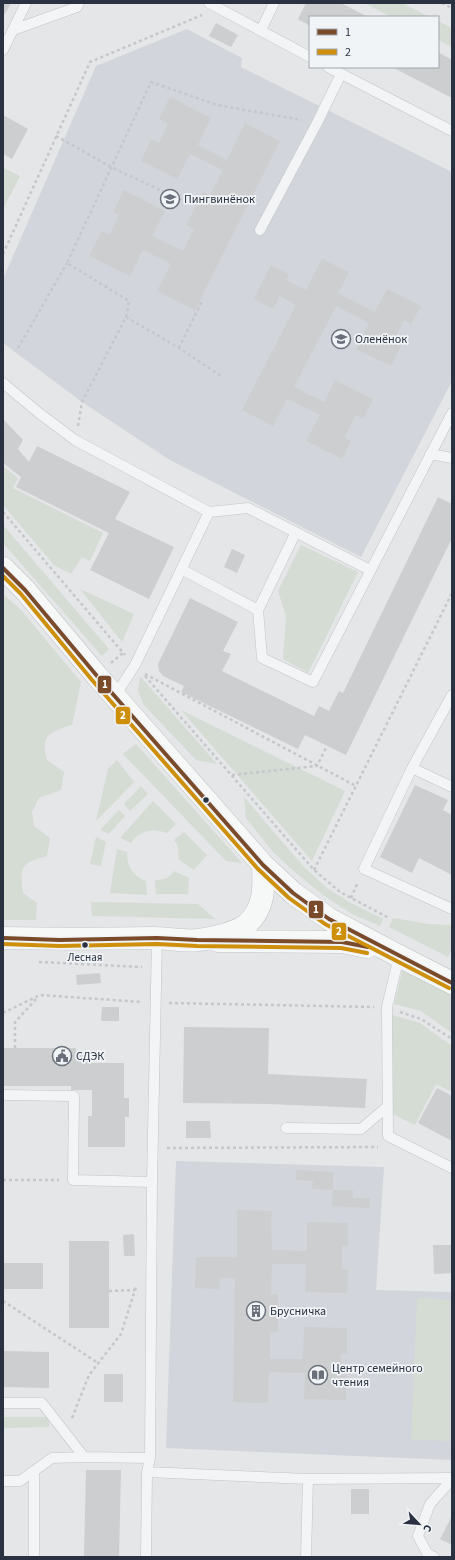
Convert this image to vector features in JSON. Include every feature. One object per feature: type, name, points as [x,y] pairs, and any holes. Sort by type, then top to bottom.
[{"type":"main road","points":[[3,568],[25,590],[115,696],[263,865],[293,893],[329,919],[399,956],[448,979]]},
{"type":"main road","points":[[3,580],[25,590]]},
{"type":"main road","points":[[197,940],[218,936],[246,926],[258,912],[263,897],[263,865]]},
{"type":"main road","points":[[3,938],[60,940],[156,938],[342,942],[399,956]]},
{"type":"lane","points":[[3,50],[26,3]]},
{"type":"lane","points":[[13,30],[77,7],[79,3]]},
{"type":"lane","points":[[209,3],[309,56]]},
{"type":"lane","points":[[261,30],[274,3]]},
{"type":"lane","points":[[330,68],[452,131]]},
{"type":"lane","points":[[260,230],[317,123],[340,74]]},
{"type":"lane","points":[[3,382],[39,413],[75,440],[209,512],[248,508],[370,570]]},
{"type":"lane","points":[[296,532],[258,610],[262,658],[313,682],[452,414]]},
{"type":"lane","points":[[430,454],[452,458]]},
{"type":"lane","points":[[115,696],[135,665],[209,512]]},
{"type":"lane","points":[[181,569],[258,610]]},
{"type":"lane","points":[[452,695],[412,768],[364,869],[452,909]]},
{"type":"lane","points":[[412,768],[452,787]]},
{"type":"lane","points":[[146,1557],[147,1472],[150,1458],[156,938]]},
{"type":"lane","points":[[399,956],[387,1007],[388,1136],[452,1168]]},
{"type":"lane","points":[[3,1095],[74,1096],[73,1180],[152,1182]]},
{"type":"lane","points":[[286,1128],[361,1129],[388,1106]]},
{"type":"lane","points":[[3,1403],[42,1403],[84,1457]]},
{"type":"lane","points":[[3,1481],[20,1481],[52,1458],[150,1458]]},
{"type":"lane","points":[[34,1471],[34,1557]]},
{"type":"lane","points":[[147,1472],[308,1479],[452,1478]]},
{"type":"lane","points":[[434,1557],[427,1553],[418,1536],[430,1504],[452,1478]]},
{"type":"lane","points":[[306,1557],[308,1479]]},
{"type":"path","points":[[442,3],[452,8]]},
{"type":"path","points":[[3,254],[90,62],[219,8]]},
{"type":"path","points":[[18,348],[67,263],[151,82],[217,105],[317,123]]},
{"type":"path","points":[[56,136],[111,166],[180,200]]},
{"type":"path","points":[[67,263],[129,301],[126,316],[82,402],[75,440]]},
{"type":"path","points":[[179,348],[203,299]]},
{"type":"path","points":[[126,316],[179,348],[221,376]]},
{"type":"path","points":[[3,512],[135,665]]},
{"type":"path","points":[[314,870],[452,593]]},
{"type":"path","points":[[356,786],[142,673],[314,870],[340,892],[390,918]]},
{"type":"path","points":[[317,766],[328,746]]},
{"type":"path","points":[[232,775],[317,766]]},
{"type":"path","points":[[39,962],[156,968]]},
{"type":"path","points":[[3,1013],[40,995],[155,1003],[387,1007],[421,1019],[452,1040]]},
{"type":"path","points":[[15,1048],[16,1022],[40,995]]},
{"type":"path","points":[[153,1148],[378,1147],[388,1136]]},
{"type":"path","points":[[3,1180],[73,1180]]},
{"type":"path","points":[[66,1434],[89,1375],[121,1334],[137,1283]]},
{"type":"path","points":[[109,1291],[135,1290]]},
{"type":"path","points":[[3,1301],[98,1363]]},
{"type":"shaded area","points":[[364,3],[402,3],[427,16],[390,16]]},
{"type":"shaded area","points":[[439,22],[452,28],[452,47],[439,40]]},
{"type":"shaded area","points":[[187,29],[242,58],[241,67],[452,172],[452,381],[361,557],[170,460],[82,402],[3,343],[3,279],[96,66]]},
{"type":"shaded area","points":[[3,168],[20,176],[3,209]]},
{"type":"shaded area","points":[[3,466],[18,478],[13,488],[103,533],[90,561],[82,557],[71,574],[54,565],[3,505]]},
{"type":"shaded area","points":[[3,525],[109,649],[102,656],[3,543]]},
{"type":"shaded area","points":[[301,545],[358,572],[308,673],[283,659],[286,616],[278,591]]},
{"type":"shaded area","points":[[80,589],[134,614],[122,642]]},
{"type":"shaded area","points":[[3,594],[21,610],[81,682],[72,725],[53,732],[46,739],[45,751],[47,760],[64,772],[61,790],[39,798],[32,812],[34,826],[50,838],[47,856],[27,864],[22,871],[23,893],[37,903],[36,920],[3,920]]},
{"type":"shaded area","points":[[140,676],[217,764],[196,760],[144,705],[138,691]]},
{"type":"shaded area","points":[[181,710],[345,791],[312,861]]},
{"type":"shaded area","points":[[136,744],[242,863],[226,861],[123,754]]},
{"type":"shaded area","points":[[117,760],[134,782],[96,821],[108,769]]},
{"type":"shaded area","points":[[141,786],[148,794],[130,811],[124,804]]},
{"type":"shaded area","points":[[244,797],[303,866],[327,888],[349,902],[383,919],[380,926],[352,914],[323,895],[273,852],[246,818]]},
{"type":"shaded area","points":[[153,801],[176,824],[167,833],[162,831],[147,831],[142,833],[138,835],[131,843],[120,838]]},
{"type":"shaded area","points":[[119,810],[125,816],[109,834],[100,830]]},
{"type":"shaded area","points":[[184,832],[207,855],[194,870],[179,860],[178,846],[174,840]]},
{"type":"shaded area","points":[[96,837],[106,842],[101,866],[90,864]]},
{"type":"shaded area","points":[[117,849],[127,852],[128,862],[134,874],[146,881],[147,895],[110,893]]},
{"type":"shaded area","points":[[174,871],[189,878],[188,894],[156,894],[155,880],[166,878]]},
{"type":"shaded area","points":[[91,902],[198,904],[215,919],[92,916]]},
{"type":"shaded area","points":[[393,918],[429,924],[452,925],[452,948],[448,957],[389,927]]},
{"type":"shaded area","points":[[403,968],[452,995],[452,1033],[421,1011],[394,1004]]},
{"type":"shaded area","points":[[392,1015],[420,1023],[452,1046],[452,1092],[436,1084],[415,1125],[393,1114]]},
{"type":"shaded area","points":[[176,1161],[384,1167],[376,1290],[452,1292],[452,1460],[166,1448]]},
{"type":"shaded area","points":[[417,1298],[452,1300],[452,1441],[411,1440]]},
{"type":"shaded area","points":[[3,1417],[49,1417],[49,1427],[3,1428]]},
{"type":"building","points":[[3,3],[11,3],[5,14],[3,13]]},
{"type":"building","points":[[306,3],[341,3],[366,16],[309,16],[309,25],[298,19]]},
{"type":"building","points":[[216,23],[238,35],[231,47],[209,36]]},
{"type":"building","points":[[439,53],[452,60],[452,98],[394,68],[439,68]]},
{"type":"building","points":[[170,97],[211,118],[198,145],[227,160],[245,123],[280,141],[195,310],[157,291],[171,264],[143,250],[130,276],[89,256],[102,231],[110,235],[119,215],[113,212],[124,190],[165,211],[152,236],[183,251],[194,229],[186,225],[203,192],[210,195],[223,170],[190,154],[177,179],[141,161],[151,139],[159,143],[168,124],[159,119]]},
{"type":"building","points":[[3,115],[28,129],[12,159],[3,154]]},
{"type":"building","points":[[322,259],[349,272],[338,293],[375,312],[387,289],[421,306],[411,324],[404,320],[393,342],[401,346],[391,366],[356,349],[369,323],[336,306],[294,387],[324,402],[335,380],[373,399],[363,419],[356,415],[344,438],[351,441],[342,459],[306,441],[320,415],[287,399],[273,426],[242,410],[296,305],[280,296],[273,309],[254,299],[271,265],[289,274],[286,280],[306,290]]},
{"type":"building","points":[[3,419],[23,440],[18,449],[29,462],[37,446],[130,492],[115,519],[174,547],[149,599],[90,570],[109,533],[16,487],[21,477],[3,463]]},
{"type":"building","points":[[438,497],[452,504],[452,538],[346,755],[305,735],[298,749],[181,692],[184,686],[163,676],[159,671],[158,664],[190,598],[238,622],[223,651],[231,654],[222,671],[314,716],[319,706],[329,711],[339,691],[343,693]]},
{"type":"building","points":[[232,549],[245,555],[237,573],[224,567]]},
{"type":"building","points":[[415,785],[448,800],[443,810],[452,815],[452,875],[419,858],[412,873],[380,857]]},
{"type":"building","points":[[100,973],[101,983],[77,985],[76,975]]},
{"type":"building","points":[[102,1007],[119,1007],[119,1021],[101,1021]]},
{"type":"building","points":[[184,1027],[269,1028],[268,1074],[367,1079],[365,1108],[268,1104],[183,1103]]},
{"type":"building","points":[[3,1048],[76,1048],[76,1055],[92,1055],[92,1063],[124,1063],[124,1098],[129,1098],[129,1117],[125,1117],[125,1147],[88,1147],[88,1116],[92,1116],[92,1090],[71,1090],[71,1086],[3,1086]]},
{"type":"building","points":[[437,1088],[452,1096],[452,1141],[418,1123]]},
{"type":"building","points":[[186,1121],[210,1121],[211,1138],[186,1138]]},
{"type":"building","points":[[296,1170],[333,1172],[333,1190],[312,1189],[313,1181],[296,1180]]},
{"type":"building","points":[[333,1190],[353,1190],[353,1198],[370,1198],[369,1208],[332,1206]]},
{"type":"building","name":"Брусничка","points":[[237,1210],[272,1211],[272,1250],[307,1251],[307,1222],[348,1223],[348,1246],[342,1246],[342,1269],[348,1269],[347,1293],[305,1292],[306,1264],[272,1264],[271,1294],[278,1294],[278,1332],[270,1332],[270,1359],[303,1359],[304,1327],[347,1328],[347,1354],[341,1354],[341,1375],[346,1375],[346,1400],[304,1399],[305,1373],[269,1372],[268,1403],[233,1402],[235,1278],[220,1278],[219,1289],[195,1288],[196,1257],[237,1257]]},
{"type":"building","points":[[134,1234],[135,1256],[124,1256],[123,1235]]},
{"type":"building","points":[[69,1241],[109,1241],[109,1328],[69,1328]]},
{"type":"building","points":[[433,1245],[451,1245],[452,1273],[434,1274]]},
{"type":"building","points":[[3,1263],[43,1263],[43,1289],[3,1289]]},
{"type":"building","points":[[3,1351],[49,1352],[49,1388],[3,1387]]},
{"type":"building","points":[[104,1374],[123,1374],[123,1402],[104,1402]]},
{"type":"building","points":[[86,1470],[121,1470],[119,1557],[84,1557]]},
{"type":"building","points":[[351,1489],[369,1489],[369,1514],[351,1514]]},
{"type":"building","points":[[452,1516],[452,1545],[440,1539]]},
{"type":"transit line","name":"1","points":[[3,568],[25,590],[97,676],[263,865],[293,893],[329,919],[452,983]]},
{"type":"transit line","name":"2","points":[[3,576],[21,594],[92,680],[258,869],[289,898],[325,924],[449,988]]},
{"type":"transit line","name":"1","points":[[3,938],[60,940],[157,938],[342,942],[368,947]]},
{"type":"transit line","name":"2","points":[[3,944],[60,946],[157,944],[341,948],[367,953]]},
{"type":"place","name":"Пингвинёнок","points":[[170,199]]},
{"type":"place","name":"Оленёнок","points":[[341,339]]},
{"type":"place","name":"Лесная","points":[[85,945]]},
{"type":"place","name":"СДЭК","points":[[62,1056]]},
{"type":"place","name":"Брусничка","points":[[256,1311]]},
{"type":"place","name":"Центр семейного чтения","points":[[318,1375]]}]
